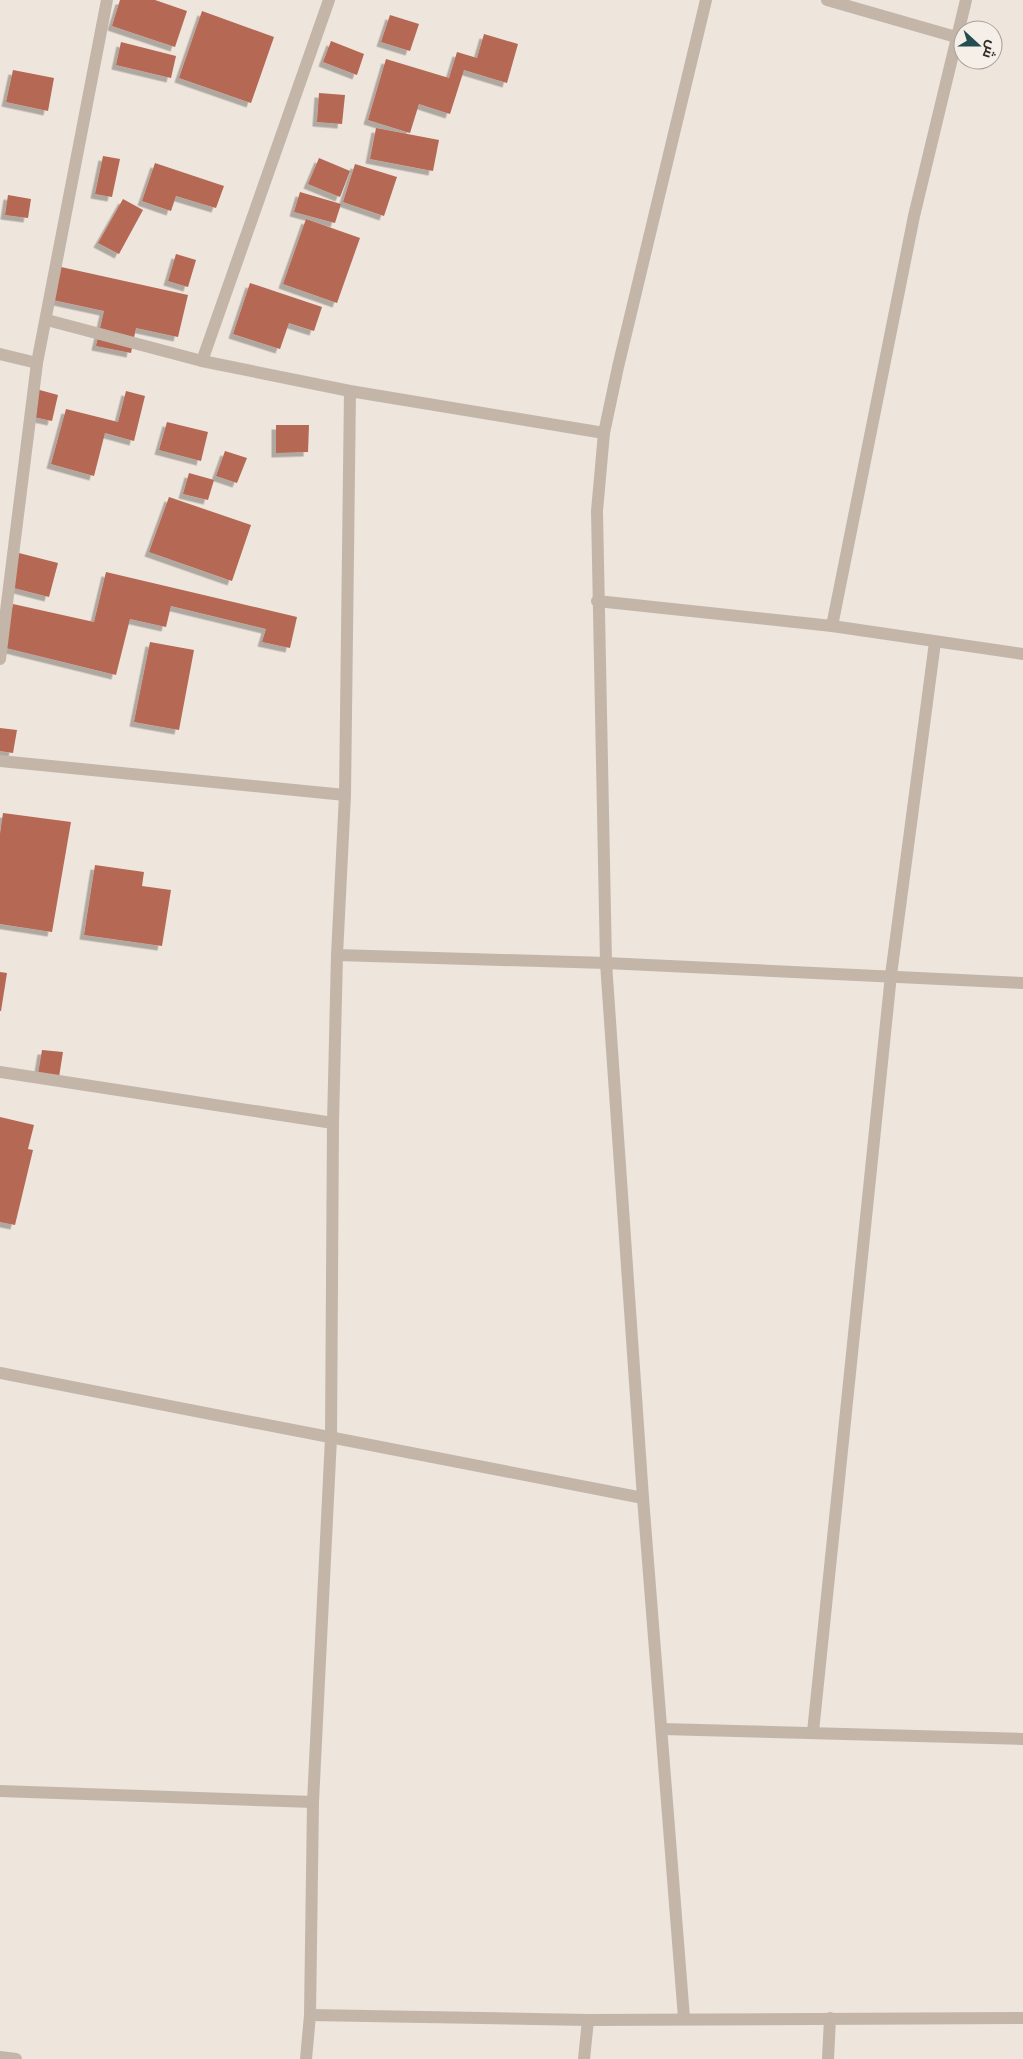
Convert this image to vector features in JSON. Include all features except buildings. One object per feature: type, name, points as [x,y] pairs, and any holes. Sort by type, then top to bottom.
[{"type":"street","points":[[0,659],[37,363],[106,0]]},
{"type":"street","points":[[202,361],[329,0]]},
{"type":"street","points":[[684,2018],[643,1498],[606,963],[597,601],[597,511],[604,433],[706,0]]},
{"type":"street","points":[[827,0],[953,36]]},
{"type":"street","points":[[961,20],[966,0]]},
{"type":"street","points":[[832,626],[914,216],[953,50]]},
{"type":"street","points":[[46,320],[202,361],[350,391],[604,433]]},
{"type":"street","points":[[0,354],[37,363]]},
{"type":"street","points":[[306,2059],[310,2014],[313,1802],[331,1438],[333,1123],[337,955],[346,795],[350,391]]},
{"type":"street","points":[[597,601],[832,626],[1023,654]]},
{"type":"street","points":[[813,1732],[891,975],[935,642]]},
{"type":"street","points":[[0,761],[346,795]]},
{"type":"street","points":[[337,955],[606,963],[891,975],[1023,983]]},
{"type":"street","points":[[0,1072],[333,1123]]},
{"type":"street","points":[[0,1373],[643,1498]]},
{"type":"street","points":[[662,1729],[1023,1739]]},
{"type":"street","points":[[0,1791],[313,1802]]},
{"type":"street","points":[[310,2014],[588,2020],[684,2018],[1023,2018]]},
{"type":"street","points":[[828,2059],[830,2018]]},
{"type":"street","points":[[584,2059],[588,2020]]},
{"type":"street","points":[[0,2057],[16,2059]]}]
